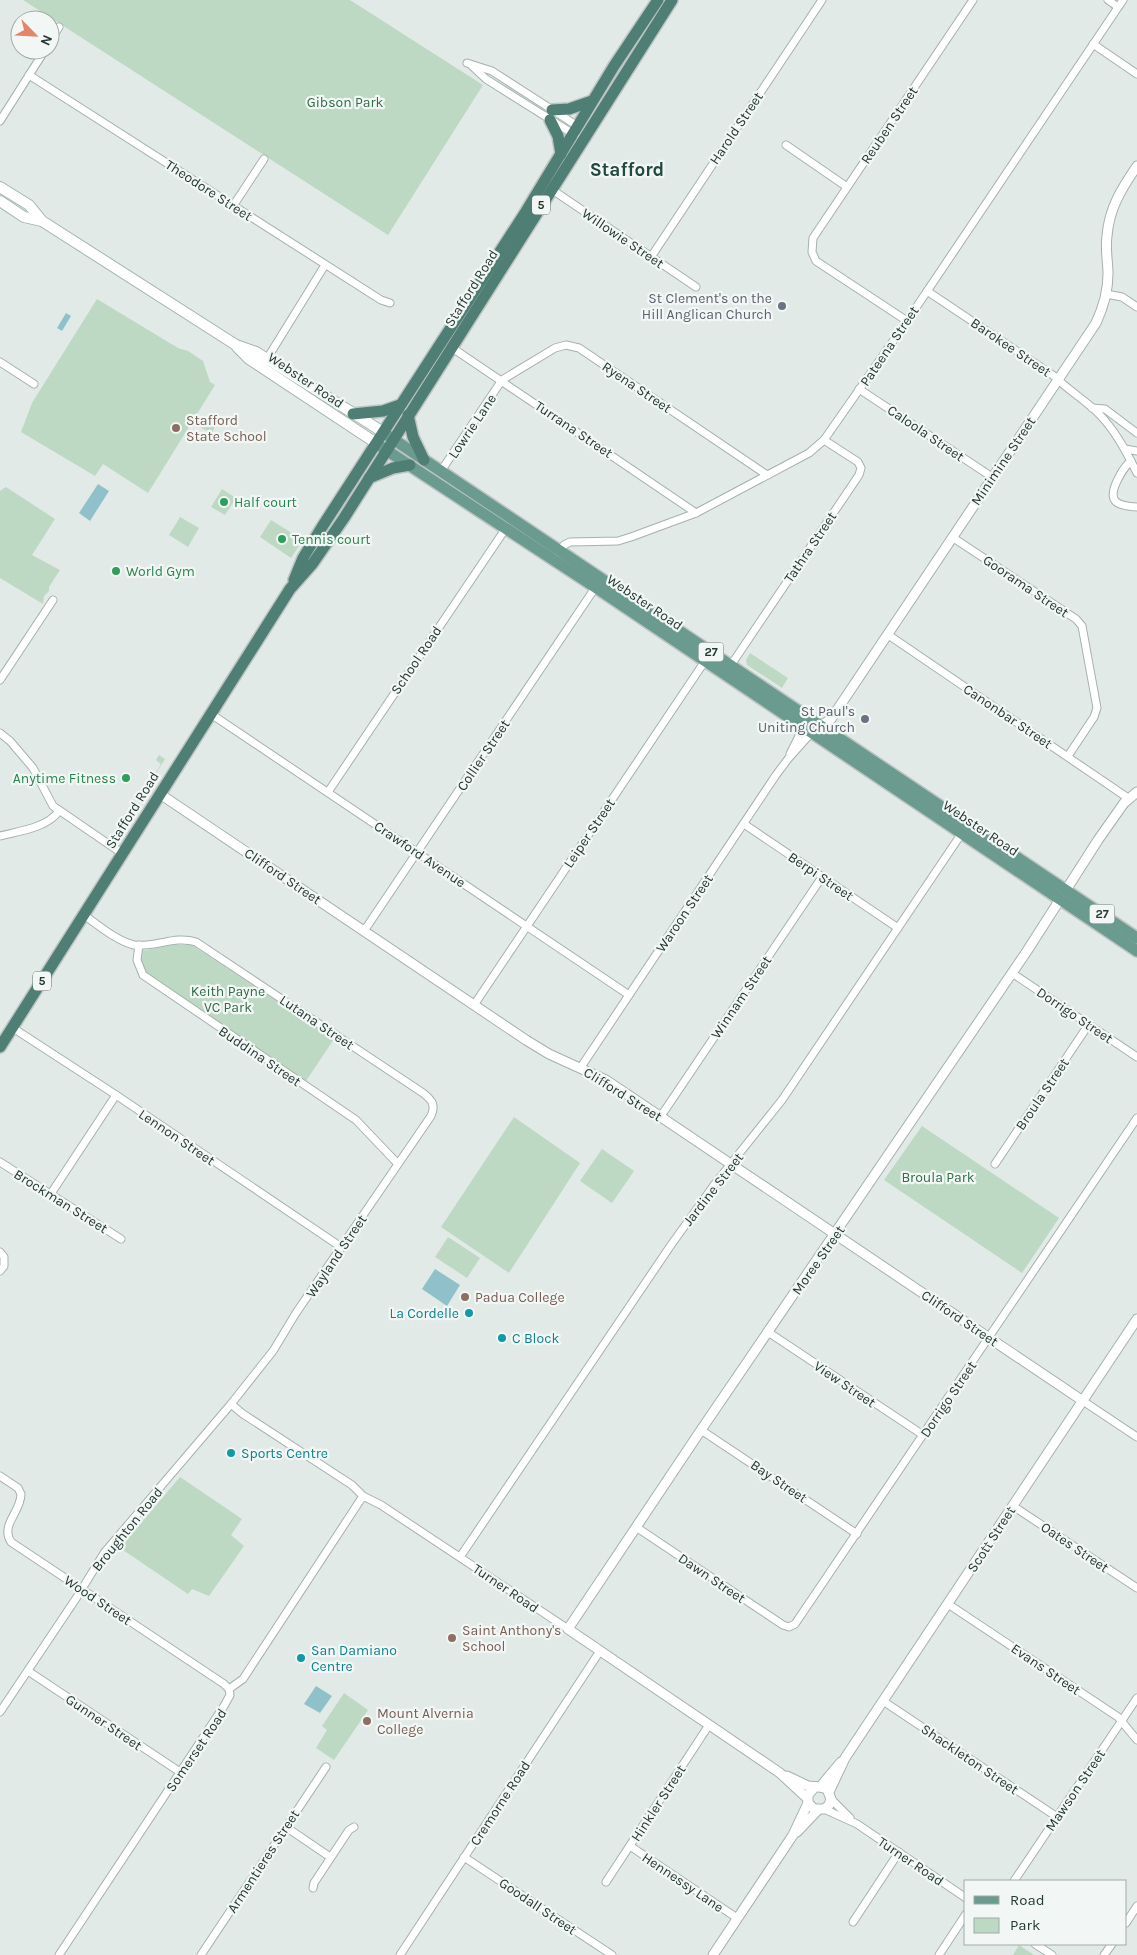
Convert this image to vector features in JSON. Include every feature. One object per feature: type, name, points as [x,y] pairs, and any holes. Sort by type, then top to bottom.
[{"type":"highway","name":"Stafford Road","points":[[290,589],[303,558],[525,213],[592,101],[658,0]]},
{"type":"highway","name":"Stafford Road","points":[[0,1047],[290,589],[313,563],[369,478],[672,0]]},
{"type":"highway","points":[[561,154],[558,136],[551,115],[592,101]]},
{"type":"highway","points":[[353,414],[383,411],[400,405]]},
{"type":"highway","points":[[408,415],[413,437],[424,460]]},
{"type":"highway","points":[[369,478],[394,468],[410,465]]},
{"type":"main road","name":"Webster Road","points":[[0,187],[28,206],[42,221],[236,345],[256,352],[383,432],[441,471],[557,556],[731,665],[822,725],[965,829]]},
{"type":"main road","name":"Webster Road","points":[[0,201],[24,217],[42,221]]},
{"type":"main road","name":"Webster Road","points":[[236,345],[249,360],[506,528],[557,556]]},
{"type":"main road","name":"Webster Road","points":[[598,583],[705,661],[799,724],[965,829],[1063,895],[1137,951]]},
{"type":"main road","name":"Webster Road","points":[[1063,895],[1137,938]]},
{"type":"street","name":"Harold Street","points":[[651,257],[822,0]]},
{"type":"street","name":"Reuben Street","points":[[907,321],[816,261],[812,252],[813,238],[973,0]]},
{"type":"street","points":[[1108,0],[1118,7]]},
{"type":"street","name":"Pateena Street","points":[[557,556],[567,543],[574,541],[618,541],[696,512],[809,453],[824,440],[907,321],[1123,0]]},
{"type":"street","points":[[1093,44],[1137,74]]},
{"type":"street","points":[[0,120],[39,60]]},
{"type":"street","points":[[551,115],[492,71],[468,62],[486,79],[585,136]]},
{"type":"street","name":"Theodore Street","points":[[29,75],[325,265],[381,300],[390,303]]},
{"type":"street","points":[[786,145],[847,187]]},
{"type":"street","points":[[233,206],[264,159]]},
{"type":"street","name":"Minimine Street","points":[[812,732],[831,719],[1096,323],[1106,294],[1108,274],[1106,242],[1110,215],[1119,194],[1137,166]]},
{"type":"street","name":"Willowie Street","points":[[551,189],[696,287]]},
{"type":"street","points":[[263,369],[266,358],[325,265]]},
{"type":"street","name":"Barokee Street","points":[[926,291],[1054,376],[1092,408],[1109,426],[1125,449],[1137,473]]},
{"type":"street","points":[[1106,294],[1122,297],[1137,307]]},
{"type":"street","name":"Ryena Street","points":[[502,380],[556,348],[566,345],[579,348],[767,475]]},
{"type":"street","name":"Turrana Street","points":[[451,347],[696,512]]},
{"type":"street","points":[[0,362],[34,384]]},
{"type":"street","name":"Lowrie Lane","points":[[441,471],[502,380]]},
{"type":"street","name":"Caloola Street","points":[[859,389],[992,477]]},
{"type":"street","name":"Barokee Street","points":[[1092,408],[1105,409],[1137,434]]},
{"type":"street","name":"Tathra Street","points":[[731,665],[859,475],[861,468],[858,462],[824,440]]},
{"type":"street","points":[[1125,449],[1137,451]]},
{"type":"street","points":[[1131,461],[1122,471],[1113,495],[1114,500],[1118,504],[1137,507]]},
{"type":"street","name":"School Road","points":[[328,792],[506,528]]},
{"type":"street","name":"Goorama Street","points":[[952,537],[1076,619],[1082,626],[1097,708],[1094,717],[1068,756]]},
{"type":"street","name":"Collier Street","points":[[364,931],[598,583]]},
{"type":"street","points":[[0,680],[53,600]]},
{"type":"street","name":"Canonbar Street","points":[[887,634],[1128,798]]},
{"type":"street","name":"Leiper Street","points":[[474,1005],[705,661]]},
{"type":"street","name":"Crawford Avenue","points":[[211,714],[629,996]]},
{"type":"street","name":"Waroon Street","points":[[788,759],[799,736],[799,724]]},
{"type":"street","name":"Waroon Street","points":[[581,1067],[788,759],[812,732]]},
{"type":"street","points":[[0,733],[10,741],[33,768],[51,803],[59,811],[123,854]]},
{"type":"street","points":[[1128,798],[1137,792]]},
{"type":"street","name":"Clifford Street","points":[[160,794],[539,1048],[606,1080],[661,1116],[1083,1401]]},
{"type":"street","name":"Moree Street","points":[[568,1629],[1012,973],[1128,798]]},
{"type":"street","points":[[0,836],[47,822],[54,818],[59,811]]},
{"type":"street","name":"Berpi Street","points":[[744,824],[898,928]]},
{"type":"street","name":"Jardine Street","points":[[460,1557],[671,1245],[777,1106],[965,829]]},
{"type":"street","name":"Winnam Street","points":[[661,1116],[822,877]]},
{"type":"street","points":[[84,915],[121,939],[139,945]]},
{"type":"street","name":"Lutana Street","points":[[139,945],[181,939],[196,942],[423,1093],[433,1104]]},
{"type":"street","name":"Buddina Street","points":[[139,945],[137,960],[143,975],[160,989],[356,1120],[398,1164]]},
{"type":"street","name":"Dorrigo Street","points":[[1012,973],[1137,1057]]},
{"type":"street","name":"Broula Street","points":[[995,1164],[1089,1024]]},
{"type":"street","name":"Lennon Street","points":[[13,1028],[341,1247]]},
{"type":"street","points":[[50,1195],[116,1095]]},
{"type":"street","name":"Wayland Street","points":[[232,1404],[273,1351],[296,1313],[431,1116],[433,1104]]},
{"type":"street","name":"Dorrigo Street","points":[[789,1627],[795,1624],[857,1534],[1137,1118]]},
{"type":"street","name":"Brockman Street","points":[[0,1162],[121,1239]]},
{"type":"street","points":[[0,1272],[4,1266],[2,1255]]},
{"type":"street","name":"Scott Street","points":[[817,1787],[844,1758],[883,1701],[1137,1319]]},
{"type":"street","name":"View Street","points":[[768,1332],[923,1435]]},
{"type":"street","points":[[1083,1401],[1137,1437]]},
{"type":"street","name":"Turner Road","points":[[232,1404],[243,1414],[352,1485],[363,1496],[381,1505],[460,1557],[780,1773],[814,1809],[857,1824]]},
{"type":"street","name":"Broughton Road","points":[[0,1712],[113,1541],[232,1404]]},
{"type":"street","name":"Bay Street","points":[[701,1430],[857,1534]]},
{"type":"street","name":"Wood Street","points":[[0,1476],[18,1488],[21,1494],[19,1504],[5,1527],[6,1536],[14,1544],[229,1689]]},
{"type":"street","name":"Somerset Road","points":[[59,1955],[228,1700],[229,1689],[243,1679],[363,1496]]},
{"type":"street","name":"Oates Street","points":[[1013,1506],[1137,1588]]},
{"type":"street","name":"Dawn Street","points":[[636,1527],[789,1627]]},
{"type":"street","name":"Evans Street","points":[[948,1604],[1122,1721],[1137,1740]]},
{"type":"street","name":"Cremorne Road","points":[[400,1955],[600,1651]]},
{"type":"street","name":"Gunner Street","points":[[28,1671],[180,1772]]},
{"type":"street","name":"Mawson Street","points":[[1015,1880],[1137,1698]]},
{"type":"street","name":"Shackleton Street","points":[[883,1701],[1056,1817]]},
{"type":"street","name":"Hinkler Street","points":[[606,1882],[709,1725]]},
{"type":"street","name":"Scott Street","points":[[830,1796],[844,1758]]},
{"type":"street","name":"Armentieres Street","points":[[201,1955],[326,1767]]},
{"type":"street","name":"Turner Road","points":[[780,1773],[817,1787],[830,1796],[857,1824],[964,1897]]},
{"type":"street","points":[[713,1955],[793,1835],[808,1801],[809,1792],[817,1787]]},
{"type":"street","points":[[793,1835],[829,1805],[830,1796]]},
{"type":"street","points":[[313,1888],[314,1883],[330,1858],[349,1830],[354,1827]]},
{"type":"street","points":[[286,1828],[330,1858]]},
{"type":"street","name":"Hennessy Lane","points":[[630,1846],[737,1918]]},
{"type":"street","points":[[852,1922],[899,1852]]},
{"type":"street","name":"Goodall Street","points":[[464,1857],[612,1955]]},
{"type":"street","points":[[1127,1921],[1137,1906]]},
{"type":"street","points":[[939,1955],[964,1917]]},
{"type":"street","points":[[1037,1945],[1052,1955]]},
{"type":"green space","name":"Gibson Park","points":[[23,0],[350,0],[483,85],[388,235],[60,24],[60,10],[39,10]]},
{"type":"green space","points":[[97,299],[203,361],[210,382],[215,385],[148,493],[103,464],[95,476],[21,432],[32,403]]},
{"type":"green space","points":[[208,416],[218,420],[212,433],[201,428]]},
{"type":"green space","points":[[6,487],[55,519],[32,555],[60,570],[49,587],[49,591],[44,596],[43,604],[0,578],[0,491]]},
{"type":"green space","name":"Half court","points":[[222,489],[236,498],[225,515],[211,507]]},
{"type":"green space","points":[[180,517],[199,528],[188,547],[169,535]]},
{"type":"green space","name":"Tennis court","points":[[271,520],[303,540],[291,558],[260,537]]},
{"type":"green space","points":[[750,653],[788,678],[782,688],[747,665],[746,660]]},
{"type":"green space","points":[[159,755],[165,759],[139,801],[161,764],[156,760]]},
{"type":"green space","name":"Keith Payne VC Park","points":[[173,945],[192,945],[334,1039],[306,1081],[146,975],[140,964],[141,951]]},
{"type":"green space","points":[[514,1117],[580,1163],[509,1273],[441,1227]]},
{"type":"green space","name":"Broula Park","points":[[922,1126],[1059,1218],[1022,1273],[884,1180]]},
{"type":"green space","points":[[602,1149],[634,1171],[612,1203],[580,1181]]},
{"type":"green space","points":[[448,1237],[480,1258],[467,1278],[435,1257]]},
{"type":"green space","points":[[180,1477],[242,1519],[231,1535],[244,1546],[209,1596],[192,1589],[188,1594],[120,1548]]},
{"type":"green space","points":[[344,1693],[368,1710],[334,1760],[316,1748],[327,1730],[322,1726]]},
{"type":"green space","points":[[1019,1945],[1034,1955],[1013,1955]]},
{"type":"water","points":[[66,313],[71,316],[62,331],[57,328]]},
{"type":"water","points":[[98,484],[109,491],[90,521],[79,513]]},
{"type":"water","points":[[435,1269],[460,1285],[447,1306],[422,1289]]},
{"type":"water","points":[[316,1686],[332,1696],[320,1713],[304,1704]]},
{"type":"place","name":"St Clement's on the Hill Anglican Church","points":[[782,306]]},
{"type":"place","name":"Stafford State School","points":[[176,428]]},
{"type":"place","name":"Half court","points":[[224,502]]},
{"type":"place","name":"Tennis court","points":[[282,539]]},
{"type":"place","name":"World Gym","points":[[116,571]]},
{"type":"place","name":"St Paul's Uniting Church","points":[[865,719]]},
{"type":"place","name":"Anytime Fitness","points":[[126,778]]},
{"type":"place","name":"Padua College","points":[[465,1297]]},
{"type":"place","name":"La Cordelle","points":[[469,1313]]},
{"type":"place","name":"C Block","points":[[502,1338]]},
{"type":"place","name":"Sports Centre","points":[[231,1453]]},
{"type":"place","name":"Saint Anthony's School","points":[[452,1638]]},
{"type":"place","name":"San Damiano Centre","points":[[301,1658]]},
{"type":"place","name":"Mount Alvernia College","points":[[367,1721]]},
{"type":"district","name":"Stafford","points":[[627,169]]}]
